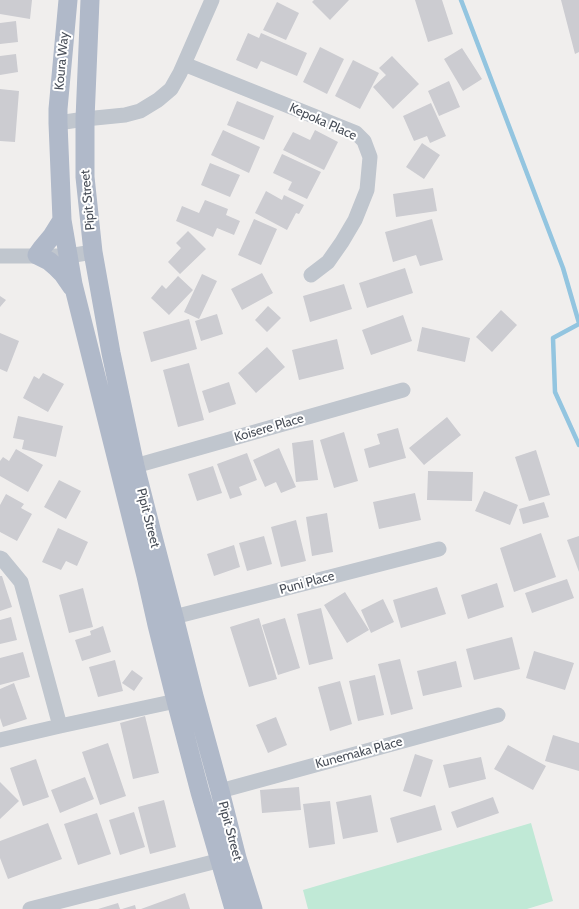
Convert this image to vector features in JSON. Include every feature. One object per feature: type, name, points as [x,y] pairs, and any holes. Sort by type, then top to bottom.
[{"type":"main road","name":"Koura Way","points":[[58,123],[68,0]]},
{"type":"main road","name":"Koura Way","points":[[85,119],[90,0]]},
{"type":"main road","name":"Pipit Street","points":[[85,119],[85,177],[93,252],[111,353],[135,466],[237,858],[253,909]]},
{"type":"main road","name":"Pipit Street","points":[[58,123],[62,220],[74,289],[176,701],[200,792],[234,909]]},
{"type":"main road","points":[[62,220],[52,236],[36,255],[56,267],[74,289]]},
{"type":"street","points":[[58,123],[125,115],[140,111],[158,100],[171,89],[180,73],[212,0]]},
{"type":"street","name":"Kepoka Place","points":[[184,64],[356,133],[364,141],[370,157],[367,190],[355,220],[342,242],[328,262],[311,275]]},
{"type":"street","points":[[0,256],[68,256],[93,252]]},
{"type":"street","name":"Koisere Place","points":[[135,466],[403,390]]},
{"type":"street","name":"Puni Place","points":[[174,617],[439,548]]},
{"type":"street","points":[[0,558],[21,582],[60,726]]},
{"type":"street","points":[[0,740],[176,701]]},
{"type":"street","name":"Kunemaka Place","points":[[220,791],[498,715]]},
{"type":"street","points":[[30,909],[221,860]]},
{"type":"green space","points":[[531,823],[553,901],[527,909],[308,909],[303,890]]},
{"type":"building","points":[[0,0],[32,0],[30,19],[0,14]]},
{"type":"building","points":[[314,0],[349,0],[330,20],[312,2]]},
{"type":"building","points":[[415,0],[442,0],[453,34],[428,42]]},
{"type":"building","points":[[561,0],[579,0],[579,52],[575,54]]},
{"type":"building","points":[[277,2],[299,13],[286,40],[263,30]]},
{"type":"building","points":[[16,21],[18,42],[0,44],[0,23]]},
{"type":"building","points":[[248,33],[259,38],[261,33],[307,53],[297,76],[261,61],[257,69],[236,60]]},
{"type":"building","points":[[320,47],[344,59],[327,94],[303,82]]},
{"type":"building","points":[[462,48],[482,79],[463,91],[444,59]]},
{"type":"building","points":[[16,54],[18,72],[0,75],[0,56]]},
{"type":"building","points":[[392,56],[419,84],[393,109],[373,87],[386,75],[379,68]]},
{"type":"building","points":[[353,60],[379,73],[360,109],[335,96]]},
{"type":"building","points":[[449,81],[460,107],[439,116],[428,91]]},
{"type":"building","points":[[0,89],[19,91],[15,142],[0,141]]},
{"type":"building","points":[[237,101],[274,116],[264,140],[227,125]]},
{"type":"building","points":[[431,103],[446,136],[430,143],[427,136],[414,141],[403,116]]},
{"type":"building","points":[[223,130],[260,147],[249,173],[211,155]]},
{"type":"building","points":[[315,130],[338,142],[324,170],[283,150],[293,132],[310,140]]},
{"type":"building","points":[[422,143],[440,155],[424,179],[406,167]]},
{"type":"building","points":[[282,154],[321,172],[307,199],[288,190],[292,182],[273,173]]},
{"type":"building","points":[[210,163],[240,175],[230,197],[201,185]]},
{"type":"building","points":[[433,188],[437,211],[396,217],[393,194]]},
{"type":"building","points":[[266,191],[282,200],[284,195],[304,205],[299,214],[296,213],[287,230],[255,213]]},
{"type":"building","points":[[205,200],[228,209],[226,215],[240,221],[234,235],[217,228],[213,237],[176,221],[182,206],[199,213]]},
{"type":"building","points":[[254,219],[277,229],[261,265],[238,255]]},
{"type":"building","points":[[432,219],[443,260],[420,266],[416,255],[393,262],[385,232]]},
{"type":"building","points":[[188,231],[206,249],[180,274],[168,262],[181,248],[176,243]]},
{"type":"building","points":[[405,268],[413,293],[367,308],[359,283]]},
{"type":"building","points":[[262,273],[273,293],[242,310],[231,289]]},
{"type":"building","points":[[202,274],[217,281],[199,319],[184,312]]},
{"type":"building","points":[[178,276],[193,290],[169,315],[151,298],[162,285],[166,289]]},
{"type":"building","points":[[344,284],[352,309],[310,322],[303,296]]},
{"type":"building","points":[[0,296],[6,300],[0,307]]},
{"type":"building","points":[[268,306],[281,318],[267,332],[255,320]]},
{"type":"building","points":[[501,310],[517,325],[492,352],[476,337]]},
{"type":"building","points":[[217,314],[223,334],[201,341],[195,321]]},
{"type":"building","points":[[403,315],[412,341],[371,355],[362,330]]},
{"type":"building","points":[[189,319],[197,349],[151,362],[143,332]]},
{"type":"building","points":[[422,327],[470,338],[465,362],[417,351]]},
{"type":"building","points":[[0,333],[19,341],[7,372],[0,369]]},
{"type":"building","points":[[337,339],[344,369],[299,380],[292,350]]},
{"type":"building","points":[[267,347],[285,367],[256,393],[238,373]]},
{"type":"building","points":[[189,363],[204,420],[178,427],[163,370]]},
{"type":"building","points":[[43,373],[64,384],[48,412],[23,398],[34,376],[39,379]]},
{"type":"building","points":[[229,382],[236,404],[209,413],[202,391]]},
{"type":"building","points":[[18,416],[63,426],[56,457],[22,449],[24,440],[13,438]]},
{"type":"building","points":[[447,417],[461,435],[424,465],[409,448]]},
{"type":"building","points":[[398,428],[406,458],[369,468],[364,449],[380,444],[377,434]]},
{"type":"building","points":[[344,432],[358,481],[334,488],[320,440]]},
{"type":"building","points":[[313,440],[318,480],[296,482],[292,443]]},
{"type":"building","points":[[279,448],[296,487],[281,493],[276,482],[265,487],[253,460]]},
{"type":"building","points":[[16,449],[43,465],[28,492],[0,476],[0,461],[3,457],[9,461]]},
{"type":"building","points":[[536,450],[550,495],[529,501],[515,457]]},
{"type":"building","points":[[247,453],[257,480],[239,487],[242,495],[230,499],[217,464]]},
{"type":"building","points":[[213,466],[222,493],[197,501],[188,474]]},
{"type":"building","points":[[428,471],[473,472],[472,501],[427,500]]},
{"type":"building","points":[[59,480],[81,491],[66,519],[44,507]]},
{"type":"building","points":[[484,491],[518,505],[510,525],[475,511]]},
{"type":"building","points":[[415,493],[421,520],[379,529],[373,502]]},
{"type":"building","points":[[6,494],[24,504],[21,508],[32,514],[17,541],[0,532],[0,505]]},
{"type":"building","points":[[544,502],[549,517],[523,524],[519,509]]},
{"type":"building","points":[[327,513],[333,552],[312,556],[306,517]]},
{"type":"building","points":[[296,520],[306,561],[281,567],[271,527]]},
{"type":"building","points":[[58,528],[88,542],[77,566],[66,561],[61,570],[42,562]]},
{"type":"building","points":[[541,533],[556,577],[514,592],[500,548]]},
{"type":"building","points":[[264,536],[272,564],[247,571],[239,543]]},
{"type":"building","points":[[579,536],[579,572],[567,540]]},
{"type":"building","points":[[234,545],[240,567],[214,576],[207,554]]},
{"type":"building","points":[[0,576],[2,576],[12,607],[0,611]]},
{"type":"building","points":[[567,579],[574,598],[532,613],[525,593]]},
{"type":"building","points":[[497,583],[504,607],[468,619],[461,595]]},
{"type":"building","points":[[437,587],[446,614],[401,628],[393,600]]},
{"type":"building","points":[[83,588],[93,627],[69,633],[59,595]]},
{"type":"building","points":[[345,592],[369,630],[347,643],[324,605]]},
{"type":"building","points":[[383,599],[394,622],[371,633],[361,610]]},
{"type":"building","points":[[321,608],[333,659],[309,665],[297,614]]},
{"type":"building","points":[[11,617],[17,640],[0,644],[0,620]]},
{"type":"building","points":[[259,618],[277,679],[249,687],[230,627]]},
{"type":"building","points":[[285,618],[300,668],[278,675],[262,625]]},
{"type":"building","points":[[103,626],[111,652],[82,661],[75,640],[91,635],[90,631]]},
{"type":"building","points":[[512,637],[520,669],[474,680],[466,649]]},
{"type":"building","points":[[534,651],[574,663],[565,690],[526,678]]},
{"type":"building","points":[[23,652],[30,677],[0,685],[0,658]]},
{"type":"building","points":[[400,659],[413,709],[391,715],[378,664]]},
{"type":"building","points":[[115,660],[123,691],[98,697],[89,667]]},
{"type":"building","points":[[456,661],[462,687],[423,696],[417,671]]},
{"type":"building","points":[[132,670],[143,678],[134,691],[122,683]]},
{"type":"building","points":[[375,675],[384,715],[358,721],[349,681]]},
{"type":"building","points":[[340,681],[352,724],[330,731],[318,687]]},
{"type":"building","points":[[14,683],[27,719],[3,727],[0,718],[0,689]]},
{"type":"building","points":[[145,716],[159,773],[133,779],[120,723]]},
{"type":"building","points":[[276,717],[287,745],[268,753],[256,725]]},
{"type":"building","points":[[553,735],[579,743],[579,771],[545,761]]},
{"type":"building","points":[[108,743],[126,796],[100,805],[82,752]]},
{"type":"building","points":[[508,745],[546,766],[533,790],[494,769]]},
{"type":"building","points":[[415,754],[433,760],[421,797],[403,791]]},
{"type":"building","points":[[481,757],[486,779],[449,788],[443,765]]},
{"type":"building","points":[[36,759],[49,797],[23,806],[10,768]]},
{"type":"building","points":[[85,777],[94,799],[60,813],[51,790]]},
{"type":"building","points":[[0,782],[19,801],[0,819]]},
{"type":"building","points":[[299,787],[301,810],[262,813],[260,790]]},
{"type":"building","points":[[371,795],[378,832],[343,839],[336,802]]},
{"type":"building","points":[[493,797],[499,813],[457,828],[451,812]]},
{"type":"building","points":[[164,800],[176,847],[150,854],[138,807]]},
{"type":"building","points":[[330,801],[335,844],[309,848],[303,804]]},
{"type":"building","points":[[435,805],[442,830],[397,843],[390,818]]},
{"type":"building","points":[[134,812],[145,847],[120,855],[109,820]]},
{"type":"building","points":[[97,813],[111,854],[78,865],[64,824]]},
{"type":"building","points":[[48,823],[62,859],[8,879],[0,858],[0,841]]},
{"type":"building","points":[[185,893],[190,909],[141,909]]},
{"type":"building","points":[[118,903],[120,909],[98,909]]},
{"type":"building","points":[[135,905],[136,909],[122,909]]},
{"type":"waterway","points":[[461,0],[563,268],[579,323]]},
{"type":"waterway","points":[[579,324],[553,338],[555,392],[579,445]]}]
